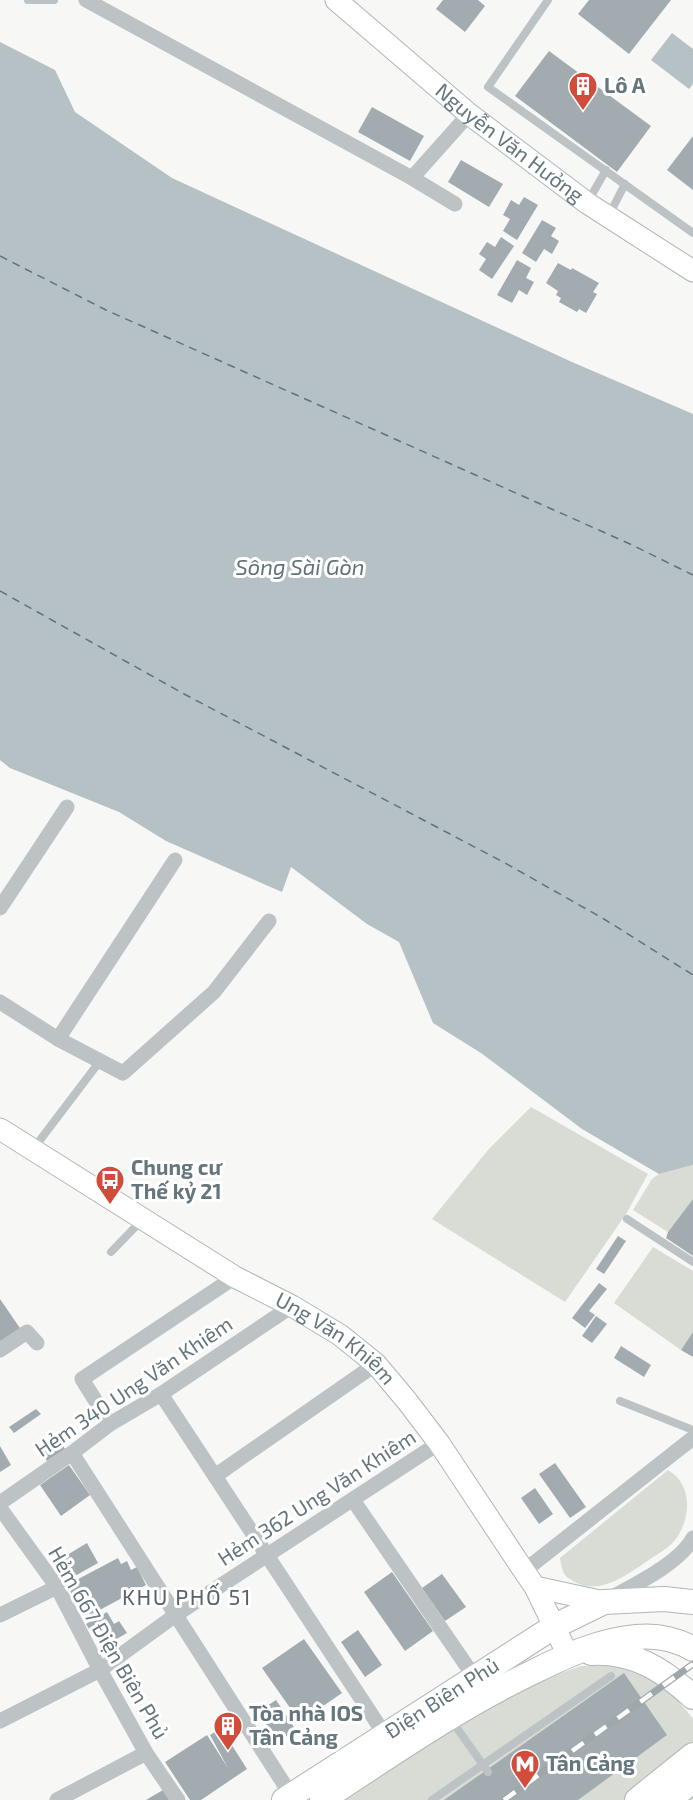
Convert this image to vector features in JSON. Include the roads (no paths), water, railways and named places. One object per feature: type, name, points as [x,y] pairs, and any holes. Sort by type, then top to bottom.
[{"type":"highway","points":[[666,1800],[693,1779]]},
{"type":"main road","name":"Nguyễn Văn Hưởng","points":[[336,0],[469,114],[587,203],[693,271]]},
{"type":"main road","name":"Ung Văn Khiêm","points":[[2,1134],[33,1149],[235,1277],[292,1306],[340,1335],[376,1364],[408,1401],[439,1443],[530,1579],[568,1655]]},
{"type":"main road","points":[[530,1579],[604,1602],[664,1599],[693,1602]]},
{"type":"main road","name":"Điện Biên Phủ","points":[[287,1797],[555,1626],[604,1602]]},
{"type":"main road","points":[[568,1655],[618,1640],[652,1636],[671,1640],[693,1649]]},
{"type":"main road","points":[[568,1655],[609,1652],[638,1659],[662,1672],[693,1697]]},
{"type":"main road","name":"Điện Biên Phủ","points":[[322,1800],[449,1717],[496,1690],[568,1655]]},
{"type":"main road","points":[[636,1800],[693,1755]]},
{"type":"street","points":[[86,0],[412,178],[455,204]]},
{"type":"street","points":[[412,178],[469,114]]},
{"type":"street","points":[[0,908],[67,807]]},
{"type":"street","points":[[58,1039],[176,860]]},
{"type":"street","points":[[0,1002],[58,1039],[123,1073],[214,992],[269,921]]},
{"type":"street","points":[[110,1424],[82,1379],[235,1277]]},
{"type":"street","name":"Hẻm 340 Ung Văn Khiêm","points":[[0,1503],[110,1424],[161,1394],[292,1306]]},
{"type":"street","points":[[0,1350],[27,1332],[37,1343]]},
{"type":"street","points":[[215,1476],[376,1364]]},
{"type":"street","points":[[161,1394],[386,1735]]},
{"type":"street","points":[[530,1579],[693,1438]]},
{"type":"street","name":"Hẻm 362 Ung Văn Khiêm","points":[[0,1721],[100,1670],[177,1614],[439,1443]]},
{"type":"street","points":[[72,1453],[177,1614],[287,1797]]},
{"type":"street","points":[[353,1500],[475,1678]]},
{"type":"street","name":"Hẻm 667 Điện Biên Phủ","points":[[0,1508],[57,1587],[146,1753],[178,1800]]},
{"type":"street","points":[[604,1602],[691,1548]]},
{"type":"street","points":[[0,1615],[57,1587]]},
{"type":"street","points":[[57,1800],[146,1753]]},
{"type":"lane","points":[[28,0],[54,0]]},
{"type":"lane","points":[[548,0],[488,87],[693,233]]},
{"type":"lane","points":[[587,203],[606,170]]},
{"type":"lane","points":[[608,217],[625,184]]},
{"type":"lane","points":[[33,1149],[100,1061]]},
{"type":"lane","points":[[111,1252],[144,1218]]},
{"type":"lane","points":[[627,1219],[693,1262]]},
{"type":"lane","points":[[620,1401],[693,1430]]},
{"type":"lane","points":[[432,1800],[485,1768],[611,1676]]},
{"type":"lane","points":[[449,1717],[485,1768]]},
{"type":"water","points":[[672,33],[693,49],[693,84],[689,89],[651,60]]},
{"type":"water","name":"Sông Sài Gòn","points":[[0,42],[55,70],[75,112],[172,178],[572,362],[693,414],[693,1165],[659,1174],[582,1129],[481,1053],[433,1023],[399,942],[367,924],[291,867],[282,892],[166,841],[119,812],[10,768],[0,760]]},
{"type":"railway","points":[[504,1800],[693,1664]]},
{"type":"place","name":"Lô A","points":[[583,112]]},
{"type":"place","name":"Chung cư Thế kỷ 21","points":[[110,1206]]},
{"type":"place","name":"Tòa nhà IOS Tân Cảng","points":[[228,1752]]},
{"type":"place","name":"Tân Cảng","points":[[525,1790]]},
{"type":"district","name":"KHU PHỐ 51","points":[[187,1597]]}]
